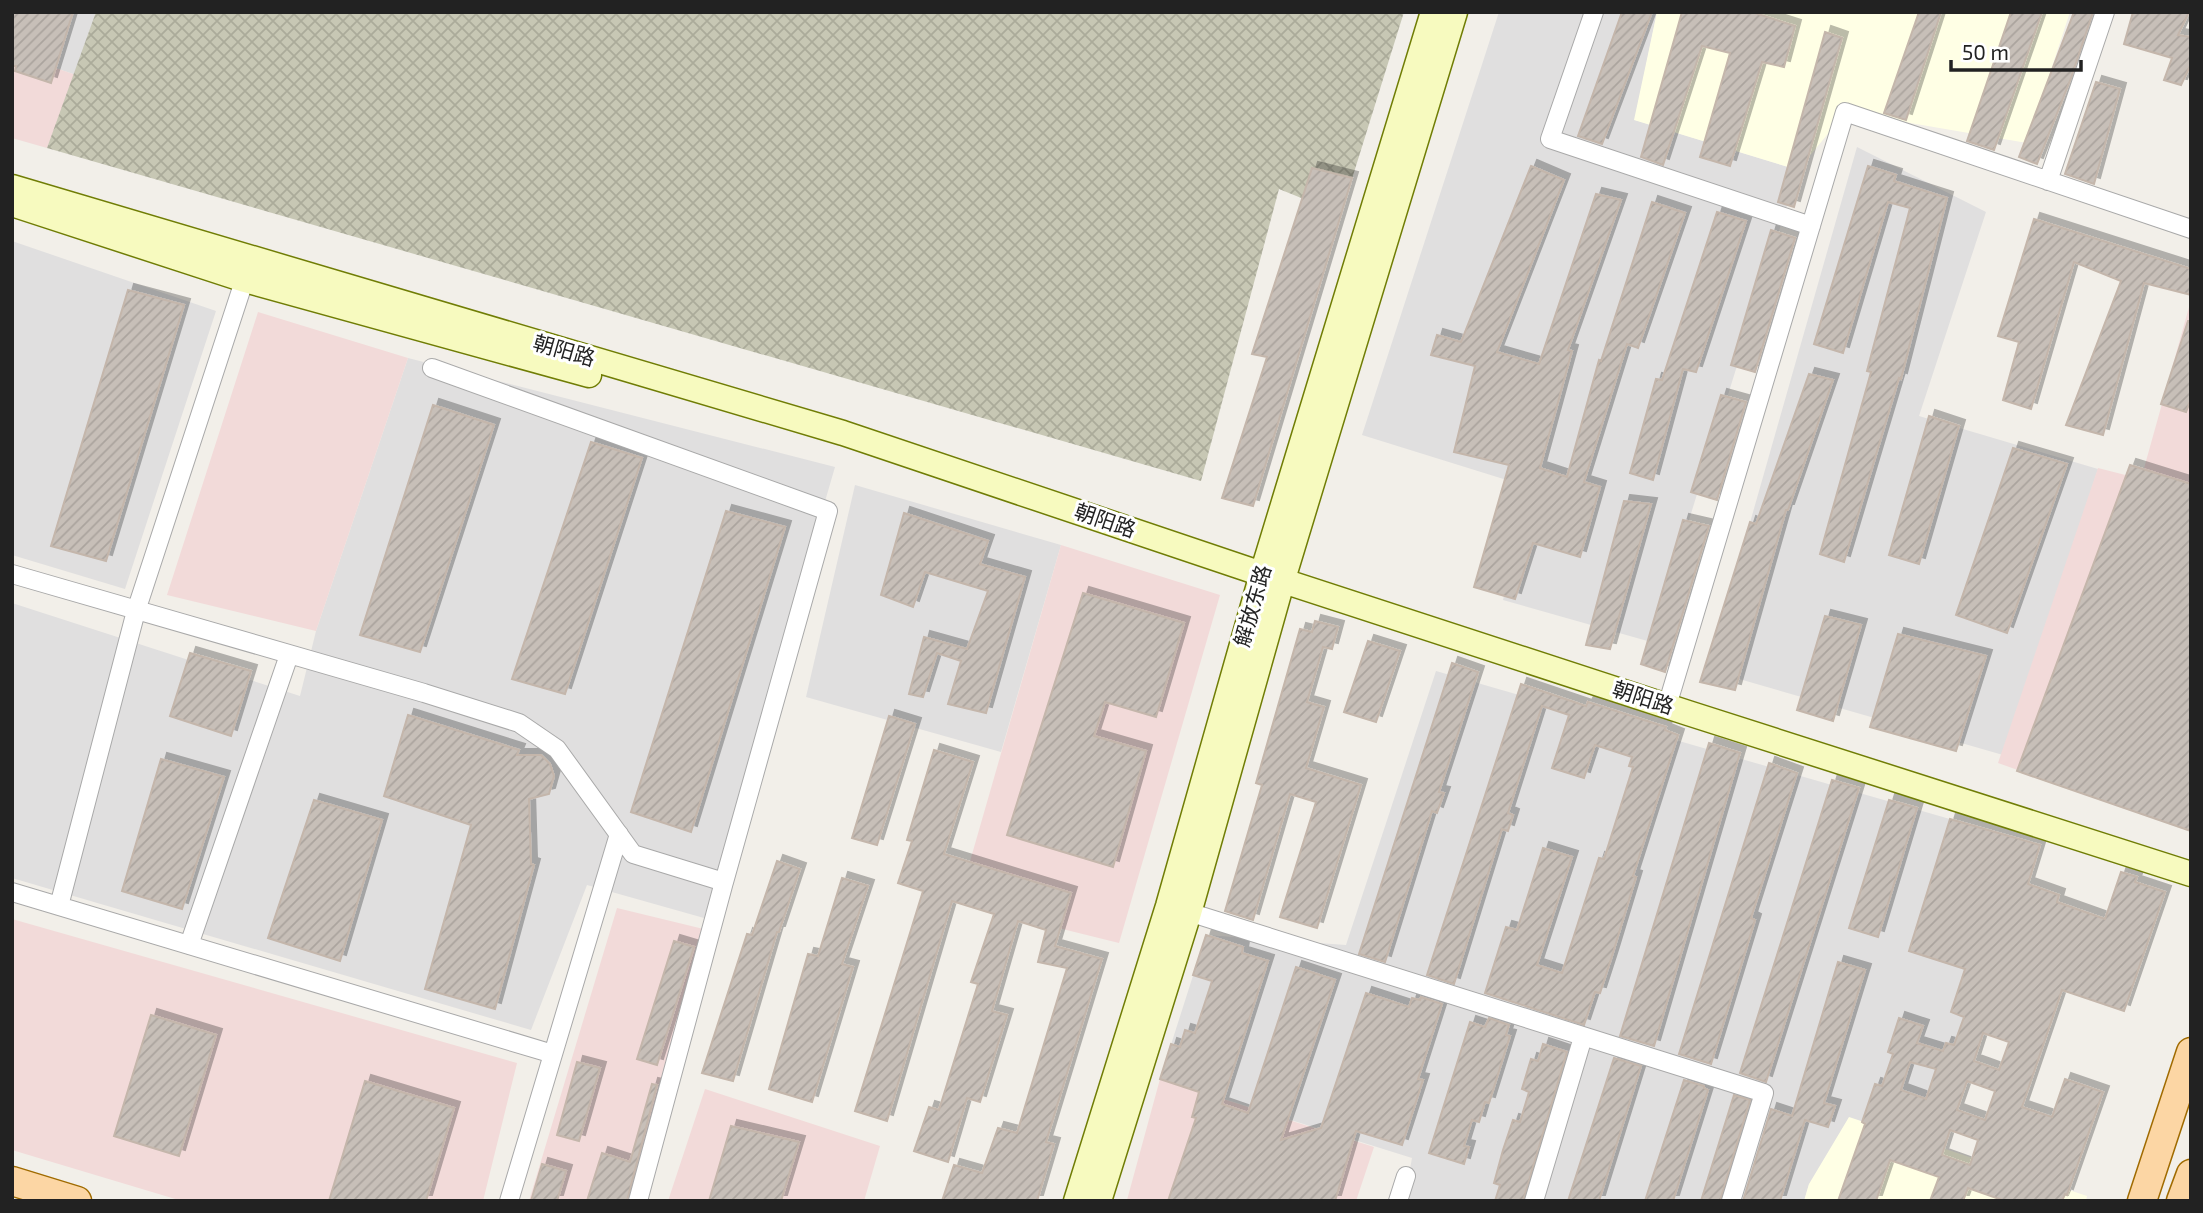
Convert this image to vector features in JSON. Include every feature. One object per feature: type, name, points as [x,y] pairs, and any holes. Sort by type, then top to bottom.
[{"type":"main road","points":[[2141,1201],[2191,1052]]},
{"type":"main road","points":[[2181,1201],[2191,1174]]},
{"type":"main road","points":[[12,1181],[77,1201]]},
{"type":"street","name":"解放东路","points":[[1083,1200],[1179,910],[1433,12]]},
{"type":"street","name":"解放东路","points":[[1271,582],[1455,12]]},
{"type":"street","points":[[1594,12],[1550,139],[1811,226]]},
{"type":"street","points":[[2048,181],[2105,12]]},
{"type":"street","points":[[1667,706],[1845,111],[2191,229]]},
{"type":"street","name":"朝阳路","points":[[12,187],[248,270]]},
{"type":"street","name":"朝阳路","points":[[12,204],[843,433],[1663,718],[2191,887]]},
{"type":"street","points":[[59,906],[136,611],[248,270]]},
{"type":"street","points":[[432,368],[828,511],[638,1201]]},
{"type":"street","points":[[12,574],[519,723],[557,749],[633,854],[724,882]]},
{"type":"street","name":"朝阳路","points":[[1271,582],[2191,874]]},
{"type":"street","points":[[189,945],[289,655]]},
{"type":"street","points":[[509,1201],[619,834]]},
{"type":"street","points":[[12,892],[553,1054]]},
{"type":"street","points":[[1179,910],[1764,1093],[1731,1201]]},
{"type":"street","points":[[1534,1201],[1583,1037]]},
{"type":"street","points":[[1398,1201],[1406,1176]]},
{"type":"shaded area","points":[[12,12],[96,12],[76,75],[12,53]]},
{"type":"shaded area","points":[[96,12],[1404,12],[1341,214],[1279,189],[1201,481],[47,148]]},
{"type":"shaded area","points":[[1499,12],[1657,12],[1635,120],[1798,170],[1651,642],[1503,600],[1529,487],[1362,435]]},
{"type":"shaded area","points":[[1657,12],[2070,12],[2027,143],[1846,112],[1798,170],[1634,120]]},
{"type":"shaded area","points":[[12,53],[76,75],[47,148],[12,138]]},
{"type":"shaded area","points":[[1857,147],[1986,212],[1919,416],[2098,469],[2003,755],[1708,670]]},
{"type":"shaded area","points":[[12,241],[216,311],[125,589],[12,555]]},
{"type":"shaded area","points":[[2191,300],[2189,830],[1998,763],[2098,468],[2141,479]]},
{"type":"shaded area","points":[[258,312],[408,358],[316,631],[167,595]]},
{"type":"shaded area","points":[[408,358],[835,467],[704,918],[587,885],[531,1030],[12,878],[12,603],[300,696],[316,631]]},
{"type":"shaded area","points":[[855,485],[1061,545],[1001,752],[806,697]]},
{"type":"shaded area","points":[[1061,545],[1220,595],[1119,943],[958,903]]},
{"type":"shaded area","points":[[1436,671],[2040,845],[1944,1149],[1809,1184],[1804,1201],[1404,1201],[1412,1158],[1160,1079],[1206,935],[1346,945]]},
{"type":"shaded area","points":[[617,908],[720,933],[645,1201],[529,1201]]},
{"type":"shaded area","points":[[12,919],[517,1063],[483,1201],[182,1201],[12,1150]]},
{"type":"shaded area","points":[[1160,1079],[1374,1147],[1356,1201],[1127,1200]]},
{"type":"shaded area","points":[[705,1089],[880,1146],[864,1201],[668,1201]]},
{"type":"shaded area","points":[[1849,1117],[2087,1196],[2086,1201],[1804,1201],[1809,1184]]},
{"type":"building","points":[[12,12],[73,12],[51,83],[15,71],[16,66],[12,66]]},
{"type":"building","points":[[1622,12],[1652,12],[1602,144],[1578,136]]},
{"type":"building","points":[[1682,12],[1752,12],[1795,26],[1784,67],[1762,62],[1730,166],[1700,157],[1730,53],[1702,46],[1663,165],[1641,157]]},
{"type":"building","points":[[1919,12],[1941,12],[1906,120],[1884,113]]},
{"type":"building","points":[[2011,12],[2042,12],[1994,150],[1967,141]]},
{"type":"building","points":[[2074,12],[2093,12],[2071,78],[2037,164],[2019,157]]},
{"type":"building","points":[[2133,12],[2189,12],[2178,35],[2191,37],[2191,64],[2181,85],[2164,80],[2172,58],[2124,44]]},
{"type":"building","points":[[1825,32],[1842,38],[1794,207],[1778,202]]},
{"type":"building","points":[[2096,82],[2120,89],[2094,184],[2065,174]]},
{"type":"building","points":[[1531,166],[1564,180],[1497,352],[1539,364],[1596,194],[1621,200],[1568,350],[1572,351],[1540,468],[1567,477],[1599,360],[1601,361],[1652,202],[1685,213],[1638,348],[1627,344],[1584,482],[1600,487],[1580,557],[1533,543],[1515,599],[1474,587],[1509,465],[1454,452],[1475,366],[1431,355],[1437,335],[1461,342]]},
{"type":"building","points":[[1868,166],[1896,175],[1894,181],[1947,198],[1901,379],[1899,378],[1844,562],[1820,554],[1871,372],[1867,371],[1910,208],[1888,202],[1843,353],[1814,344]]},
{"type":"building","points":[[1312,168],[1352,178],[1253,506],[1222,498],[1267,357],[1252,354]]},
{"type":"building","points":[[1717,212],[1746,221],[1696,372],[1683,369],[1653,480],[1630,473],[1656,379],[1662,380]]},
{"type":"building","points":[[2034,219],[2191,269],[2191,295],[2144,283],[2103,435],[2066,425],[2121,281],[2074,262],[2031,409],[2003,400],[2019,342],[1998,336]]},
{"type":"building","points":[[1771,230],[1795,238],[1755,372],[1731,365]]},
{"type":"building","points":[[128,290],[184,305],[106,561],[51,546]]},
{"type":"building","points":[[2188,321],[2191,321],[2191,399],[2186,412],[2161,404]]},
{"type":"building","points":[[1809,374],[1833,380],[1786,510],[1735,690],[1700,682],[1750,522],[1756,524]]},
{"type":"building","points":[[1721,395],[1746,402],[1717,500],[1691,492]]},
{"type":"building","points":[[433,405],[494,425],[420,652],[360,635]]},
{"type":"building","points":[[1929,416],[1959,426],[1919,564],[1889,555]]},
{"type":"building","points":[[591,442],[642,458],[565,694],[512,679]]},
{"type":"building","points":[[2013,448],[2067,464],[2007,633],[1956,615]]},
{"type":"building","points":[[2130,465],[2191,484],[2191,831],[2017,771]]},
{"type":"building","points":[[1624,501],[1651,504],[1610,649],[1586,645]]},
{"type":"building","points":[[726,511],[785,527],[691,832],[631,812]]},
{"type":"building","points":[[904,513],[988,541],[980,564],[1025,577],[986,713],[948,704],[961,661],[937,653],[923,697],[909,694],[924,637],[967,649],[988,591],[925,572],[913,607],[881,595]]},
{"type":"building","points":[[1683,520],[1709,526],[1665,672],[1641,664]]},
{"type":"building","points":[[1083,593],[1184,623],[1156,717],[1105,702],[1094,736],[1146,751],[1113,867],[1007,835]]},
{"type":"building","points":[[1825,616],[1861,625],[1833,721],[1797,710]]},
{"type":"building","points":[[1315,621],[1338,627],[1332,649],[1323,647],[1307,702],[1324,707],[1306,768],[1361,785],[1317,928],[1280,917],[1316,802],[1290,794],[1253,920],[1225,911],[1262,785],[1256,783],[1300,629],[1312,632]]},
{"type":"building","points":[[1898,634],[1986,656],[1956,751],[1870,727]]},
{"type":"building","points":[[1368,641],[1400,651],[1376,722],[1344,712]]},
{"type":"building","points":[[190,653],[251,671],[231,736],[170,716]]},
{"type":"building","points":[[1452,663],[1478,672],[1439,792],[1444,793],[1437,813],[1432,811],[1385,962],[1359,954]]},
{"type":"building","points":[[1521,684],[1586,706],[1588,702],[1666,727],[1665,730],[1678,735],[1633,876],[1636,877],[1612,956],[1600,993],[1595,992],[1584,1025],[1485,993],[1506,927],[1517,930],[1543,848],[1572,857],[1537,965],[1562,973],[1599,858],[1604,859],[1633,767],[1629,766],[1632,757],[1595,745],[1584,778],[1552,768],[1569,715],[1542,706],[1508,813],[1513,815],[1508,831],[1502,829],[1454,984],[1427,975]]},
{"type":"building","points":[[408,715],[519,750],[517,755],[541,755],[550,764],[554,776],[549,794],[529,799],[531,864],[534,865],[495,1009],[425,989],[471,825],[384,796]]},
{"type":"building","points":[[889,716],[915,724],[877,845],[852,838]]},
{"type":"building","points":[[1709,743],[1740,753],[1654,1046],[1620,1036]]},
{"type":"building","points":[[934,750],[973,762],[944,854],[1071,893],[1055,946],[1102,959],[1046,1142],[1054,1144],[1037,1201],[942,1201],[954,1165],[982,1173],[998,1128],[1017,1133],[1067,968],[1038,962],[1046,930],[1018,921],[992,1011],[1007,1015],[980,1102],[967,1098],[948,1162],[914,1151],[929,1107],[939,1110],[978,984],[971,982],[994,914],[952,901],[887,1121],[855,1111],[923,891],[898,883],[912,841],[907,840]]},
{"type":"building","points":[[161,759],[224,777],[182,909],[122,891]]},
{"type":"building","points":[[1769,763],[1797,773],[1751,918],[1755,920],[1711,1064],[1679,1054]]},
{"type":"building","points":[[1832,780],[1859,788],[1766,1082],[1740,1073]]},
{"type":"building","points":[[314,800],[382,820],[340,961],[268,938]]},
{"type":"building","points":[[1889,800],[1917,808],[1878,937],[1849,928]]},
{"type":"building","points":[[1950,819],[2040,845],[2028,884],[2059,895],[2057,902],[2105,919],[2121,872],[2137,877],[2135,882],[2165,892],[2124,1011],[2062,990],[2022,1107],[2052,1117],[2065,1079],[2103,1092],[2067,1195],[2065,1194],[2062,1201],[2005,1201],[1968,1188],[1963,1201],[1930,1201],[1939,1177],[1890,1160],[1876,1201],[1838,1201],[1865,1124],[1862,1122],[1875,1084],[1882,1086],[1893,1054],[1888,1052],[1899,1018],[1923,1026],[1917,1043],[1943,1051],[1946,1043],[1954,1045],[1964,1017],[1951,1012],[1965,969],[1909,951]],"holes":[[[1983,1033],[2009,1042],[1999,1070],[1974,1061]],[[1910,1062],[1936,1069],[1926,1099],[1901,1090]],[[1967,1081],[1995,1091],[1985,1120],[1957,1110]],[[1950,1130],[1978,1140],[1970,1165],[1942,1155]]]},
{"type":"building","points":[[777,861],[800,869],[777,932],[733,1081],[702,1073],[747,934],[752,935]]},
{"type":"building","points":[[842,878],[868,886],[842,964],[853,967],[812,1102],[769,1089],[808,954],[818,956]]},
{"type":"building","points":[[1206,935],[1243,947],[1242,953],[1268,961],[1222,1104],[1248,1113],[1296,967],[1335,980],[1281,1140],[1321,1128],[1366,993],[1409,1007],[1412,998],[1420,1000],[1421,997],[1442,1004],[1418,1079],[1423,1080],[1402,1145],[1356,1131],[1335,1201],[1168,1201],[1196,1118],[1192,1117],[1199,1092],[1160,1079],[1171,1044],[1180,1047],[1185,1030],[1195,1033],[1212,981],[1193,975]]},
{"type":"building","points":[[674,941],[694,947],[657,1065],[637,1059]]},
{"type":"building","points":[[1838,962],[1865,970],[1824,1103],[1835,1106],[1828,1127],[1805,1120],[1780,1201],[1743,1201],[1771,1109],[1792,1116]]},
{"type":"building","points":[[151,1015],[216,1035],[179,1156],[114,1136]]},
{"type":"building","points":[[1489,1018],[1509,1025],[1506,1035],[1510,1036],[1489,1103],[1485,1102],[1479,1122],[1472,1120],[1464,1146],[1469,1147],[1464,1164],[1429,1153],[1470,1022],[1485,1027]]},
{"type":"building","points":[[1543,1044],[1567,1052],[1523,1201],[1495,1201],[1500,1185],[1494,1183],[1503,1150],[1513,1120],[1520,1122],[1529,1092],[1522,1089],[1531,1059],[1538,1061]]},
{"type":"building","points":[[1614,1058],[1641,1066],[1599,1201],[1568,1201]]},
{"type":"building","points":[[577,1062],[600,1068],[579,1141],[557,1135]]},
{"type":"building","points":[[1684,1080],[1704,1086],[1708,1090],[1673,1201],[1645,1201]]},
{"type":"building","points":[[365,1081],[454,1108],[426,1201],[329,1201]]},
{"type":"building","points":[[652,1084],[657,1085],[627,1201],[587,1201],[602,1153],[630,1162]]},
{"type":"building","points":[[1734,1095],[1750,1100],[1720,1201],[1701,1201]]},
{"type":"building","points":[[731,1126],[799,1142],[781,1201],[709,1201]]},
{"type":"building","points":[[542,1164],[566,1171],[557,1201],[531,1201]]}]
